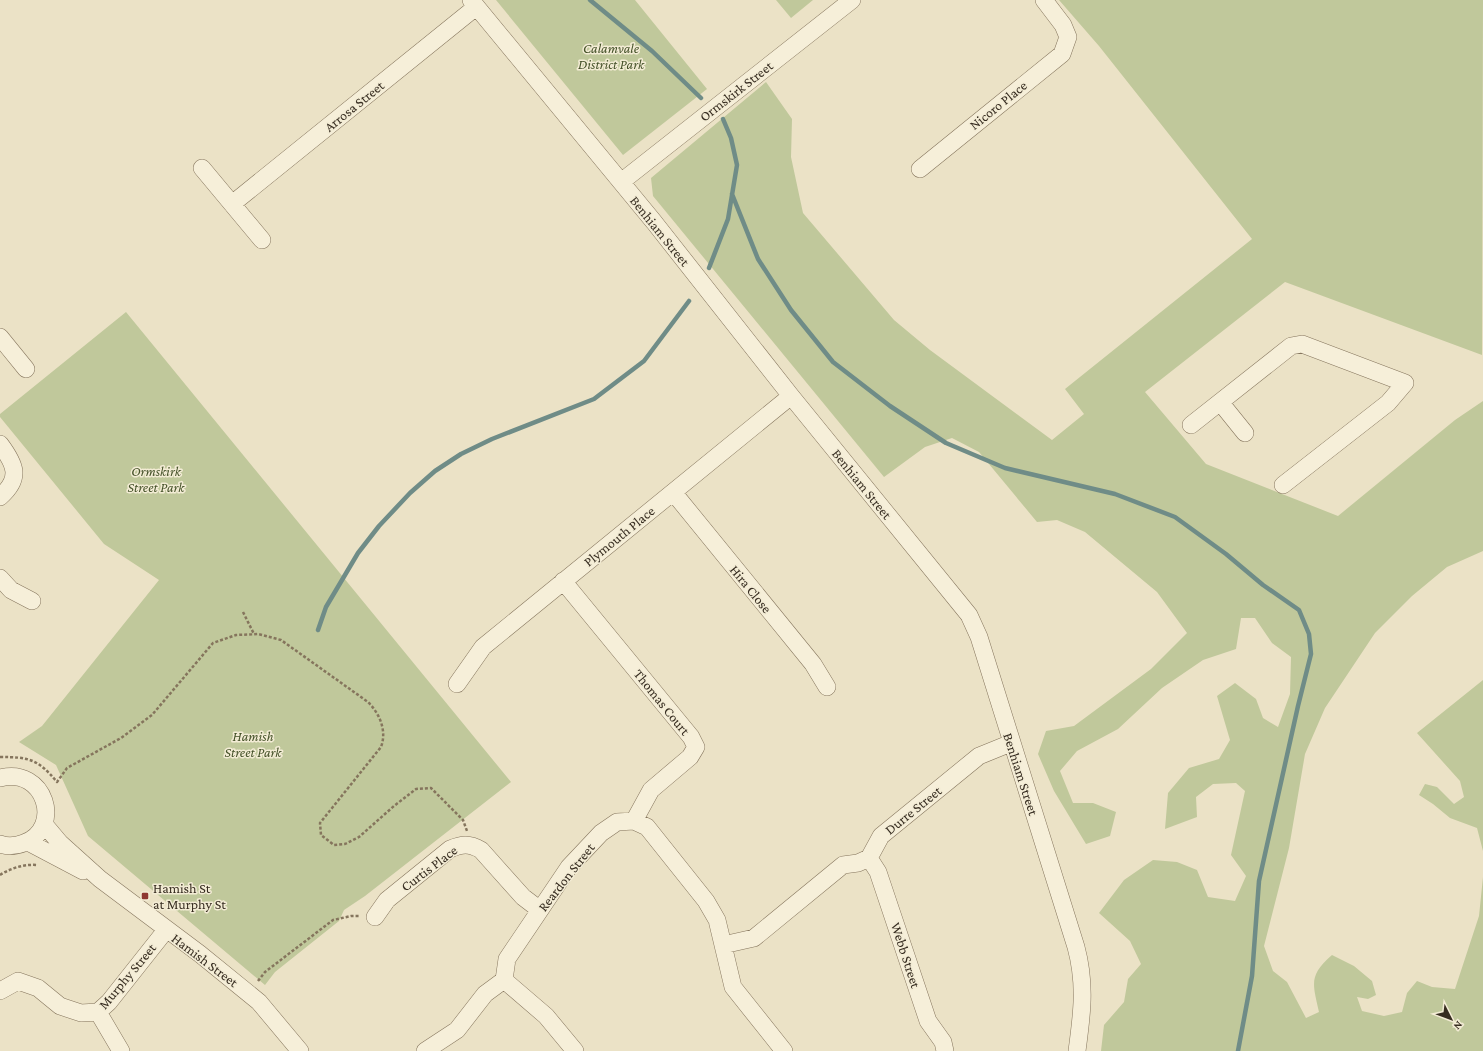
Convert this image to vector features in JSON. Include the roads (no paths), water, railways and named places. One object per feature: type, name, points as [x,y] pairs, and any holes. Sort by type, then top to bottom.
[{"type":"street","name":"Ormskirk Street","points":[[620,182],[852,0]]},
{"type":"street","name":"Nicoro Place","points":[[920,169],[1062,54],[1068,37],[1064,25],[1044,0]]},
{"type":"street","name":"Benhiam Street","points":[[473,3],[620,182],[969,615],[979,637],[1081,965],[1083,998],[1077,1051]]},
{"type":"street","name":"Arrosa Street","points":[[232,204],[473,3]]},
{"type":"street","points":[[202,168],[262,240]]},
{"type":"street","points":[[0,336],[26,369]]},
{"type":"street","points":[[1191,425],[1291,346],[1302,344],[1405,383],[1388,403],[1283,485]]},
{"type":"street","name":"Plymouth Place","points":[[457,684],[483,647],[791,396]]},
{"type":"street","points":[[1220,402],[1245,433]]},
{"type":"street","points":[[0,444],[10,457],[15,473],[13,483],[0,496]]},
{"type":"street","name":"Hira Close","points":[[673,492],[812,664],[827,687]]},
{"type":"street","points":[[0,578],[11,590],[32,601]]},
{"type":"street","name":"Thomas Court","points":[[563,581],[691,737],[696,748],[690,757],[651,790],[634,821]]},
{"type":"street","name":"Durre Street","points":[[870,858],[881,836],[979,756],[1012,743]]},
{"type":"street","points":[[0,778],[8,776],[20,777],[30,782],[39,790],[45,800],[46,812],[44,824],[38,834],[28,842],[17,846],[1,847]]},
{"type":"street","points":[[634,821],[647,827],[706,901],[717,920],[733,987],[784,1051]]},
{"type":"street","name":"Reardon Street","points":[[504,980],[507,959],[570,867],[601,833],[617,822],[634,821]]},
{"type":"street","name":"Hamish Street","points":[[44,824],[60,843],[100,879],[200,954],[259,1002],[300,1051]]},
{"type":"street","name":"Hamish Street","points":[[28,842],[100,879]]},
{"type":"street","name":"Curtis Place","points":[[375,917],[387,900],[450,849],[461,844],[472,844],[481,850],[523,897],[540,910]]},
{"type":"street","points":[[723,945],[754,938],[843,865],[858,863],[870,858]]},
{"type":"street","name":"Webb Street","points":[[870,858],[878,872],[928,1021],[943,1042],[944,1051]]},
{"type":"street","name":"Murphy Street","points":[[0,991],[18,981],[38,988],[60,1006],[81,1012],[98,1012],[109,1002],[166,930]]},
{"type":"street","points":[[425,1051],[457,1030],[485,994],[504,980],[546,1016],[575,1051]]},
{"type":"street","points":[[98,1012],[120,1051]]},
{"type":"waterway","points":[[590,0],[652,51],[701,98]]},
{"type":"waterway","points":[[709,268],[728,219],[737,165],[731,138],[723,119]]},
{"type":"waterway","points":[[732,194],[758,259],[791,310],[833,362],[890,406],[946,443],[1005,468],[1115,494],[1175,517],[1226,554],[1263,585],[1299,610],[1309,634],[1311,654],[1259,881],[1252,976],[1238,1051]]},
{"type":"waterway","points":[[318,630],[326,607],[358,553],[379,526],[410,493],[435,471],[461,454],[492,439],[594,399],[644,361],[689,301]]},
{"type":"place","name":"Hamish St at Murphy St","points":[[145,896]]},
{"type":"park label","name":"Calamvale District Park","points":[[611,56]]},
{"type":"park label","name":"Ormskirk Street Park","points":[[156,480]]},
{"type":"park label","name":"Hamish Street Park","points":[[253,744]]}]
